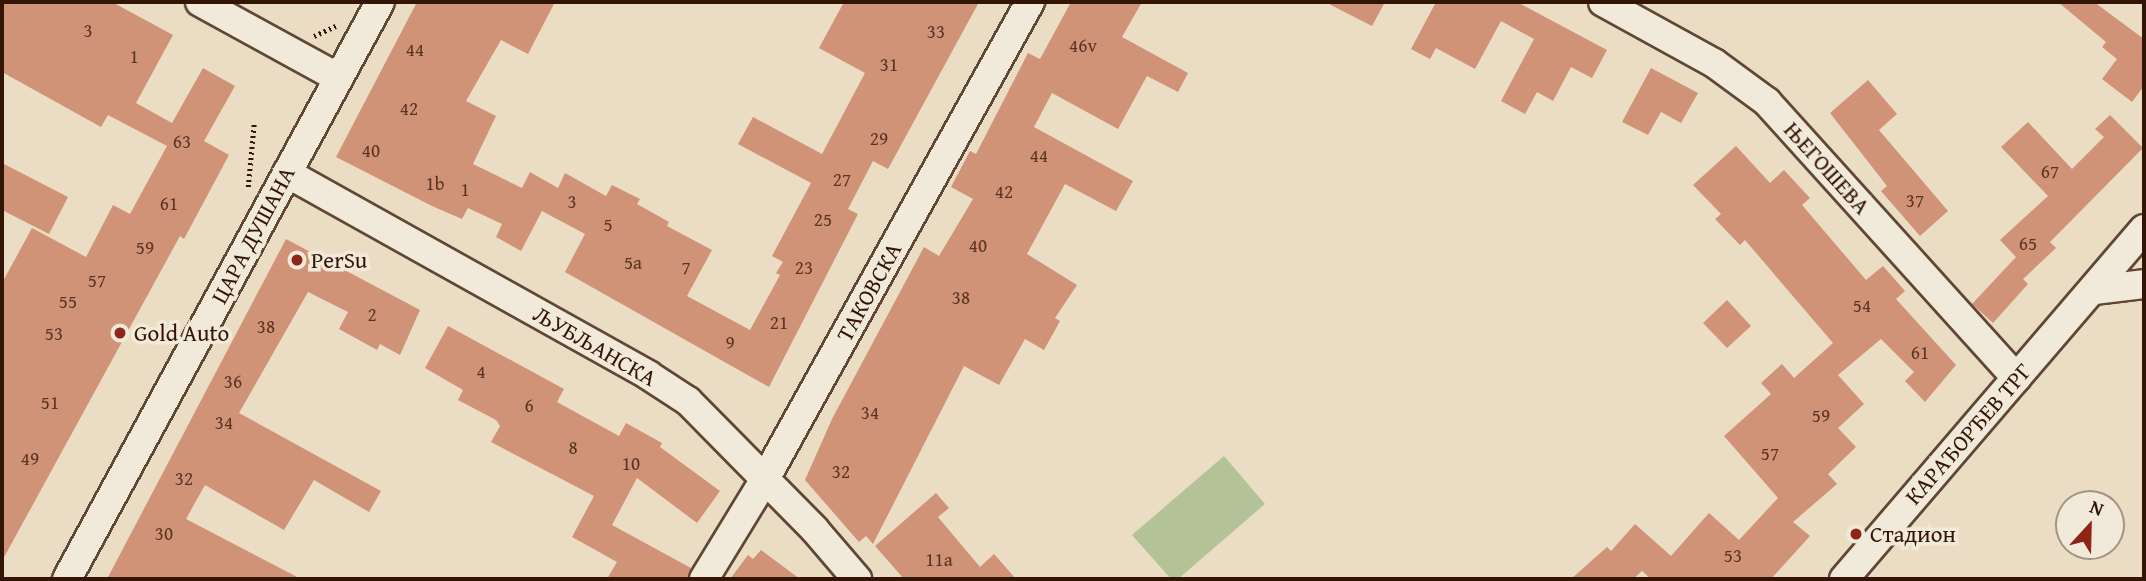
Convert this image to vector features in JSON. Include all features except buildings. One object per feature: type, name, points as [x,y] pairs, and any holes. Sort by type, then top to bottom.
[{"type":"street","points":[[200,2],[339,78]]},
{"type":"street","name":"ЦАРА ДУШАНА","points":[[66,579],[380,2]]},
{"type":"street","name":"ТАКОВСКА","points":[[704,579],[765,479],[1030,2]]},
{"type":"street","name":"ЊЕГОШЕВА","points":[[1603,2],[1714,63],[1768,102],[2016,378]]},
{"type":"street","name":"ЉУБЉАНСКА","points":[[287,173],[648,375],[688,401],[765,479],[857,579]]},
{"type":"street","name":"КАРАЂОРЂЕВ ТРГ","points":[[1844,579],[2144,229]]},
{"type":"street","points":[[2094,290],[2144,284]]},
{"type":"path","points":[[307,39],[337,26],[341,18]]},
{"type":"green space","points":[[1224,456],[1265,504],[1178,579],[1171,579],[1132,535]]},
{"type":"place","name":"PerSu","points":[[297,260]]},
{"type":"place","name":"Gold Auto","points":[[120,333]]},
{"type":"place","name":"Стадион","points":[[1856,534]]}]
